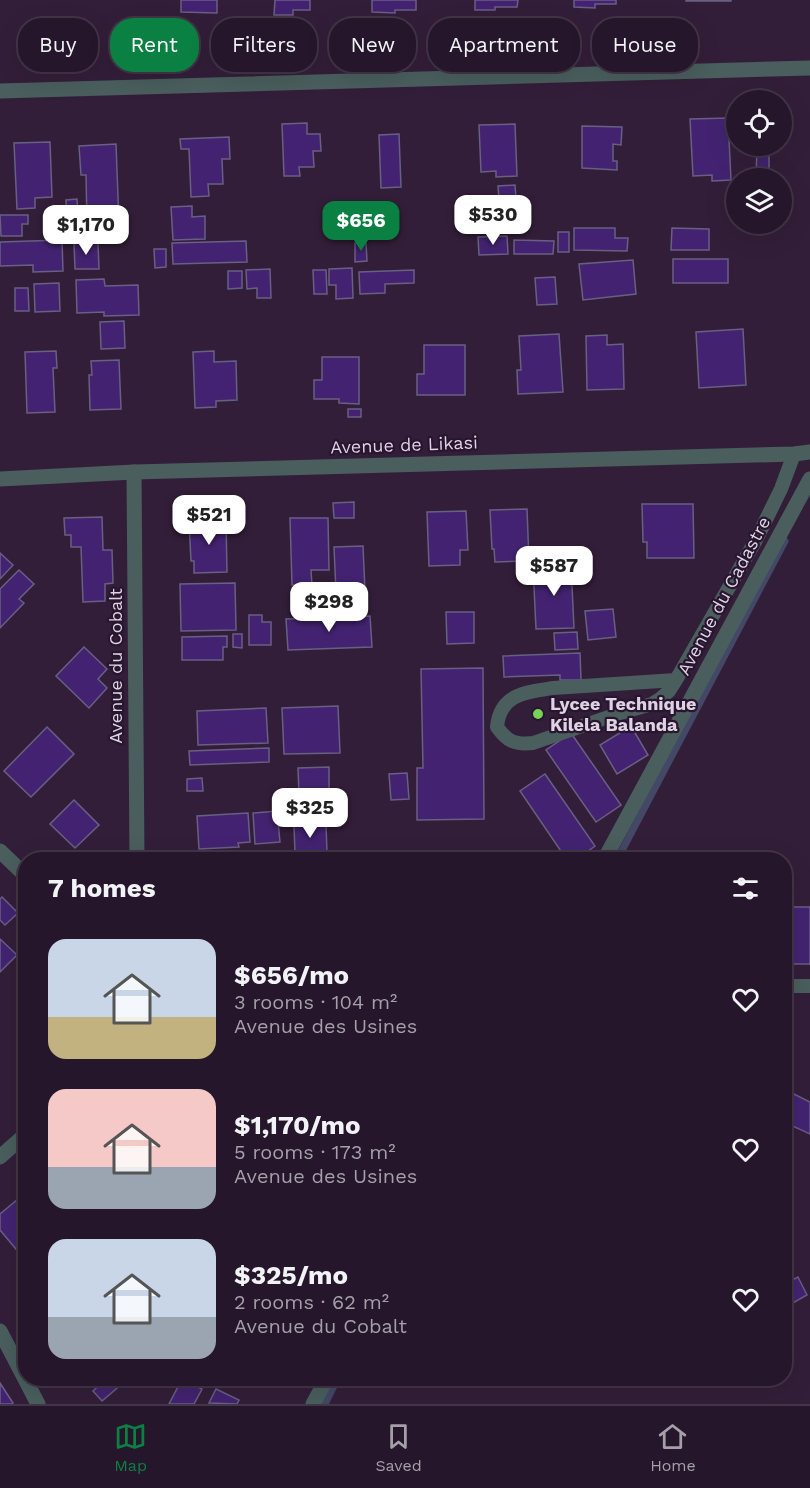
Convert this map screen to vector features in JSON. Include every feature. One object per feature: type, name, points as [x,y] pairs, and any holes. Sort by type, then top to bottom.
[{"type":"street","points":[[0,91],[810,68]]},
{"type":"street","name":"Avenue de Likasi","points":[[0,478],[810,452]]},
{"type":"street","name":"Avenue du Cobalt","points":[[134,472],[137,852]]},
{"type":"street","name":"Avenue du Cadastre","points":[[608,852],[810,478]]},
{"type":"street","points":[[0,851],[18,868]]},
{"type":"street","points":[[0,1157],[18,1141]]},
{"type":"street","points":[[0,1331],[18,1366]]},
{"type":"street","points":[[29,1386],[38,1404]]},
{"type":"street","points":[[313,1404],[323,1386]]},
{"type":"lane","points":[[676,680],[535,690],[509,700],[502,707],[496,726],[504,736],[521,744],[651,704],[660,699],[676,680],[756,540],[781,489],[794,454]]},
{"type":"lane","points":[[792,986],[810,986]]},
{"type":"building","points":[[181,0],[217,0],[217,13],[181,12]]},
{"type":"building","points":[[275,0],[310,0],[310,10],[293,10],[293,15],[274,15]]},
{"type":"building","points":[[372,0],[416,0],[416,10],[395,10],[395,13],[372,12]]},
{"type":"building","points":[[475,0],[518,0],[517,7],[475,10]]},
{"type":"building","points":[[574,0],[616,0],[616,4],[595,4],[595,8],[574,7]]},
{"type":"building","points":[[731,0],[731,1],[686,1]]},
{"type":"building","points":[[726,118],[726,156],[730,156],[730,168],[726,168],[726,180],[712,181],[712,175],[693,176],[690,119]]},
{"type":"building","points":[[307,123],[307,134],[320,134],[321,151],[313,151],[314,167],[299,167],[300,176],[284,176],[282,124]]},
{"type":"building","points":[[515,124],[517,176],[496,177],[496,171],[481,172],[479,125]]},
{"type":"building","points":[[582,126],[622,127],[621,145],[613,144],[613,161],[617,161],[617,170],[582,168]]},
{"type":"building","points":[[399,134],[401,187],[381,188],[379,135]]},
{"type":"building","points":[[229,137],[230,159],[222,159],[223,184],[208,184],[209,196],[191,197],[189,149],[181,149],[180,139]]},
{"type":"building","points":[[50,142],[52,197],[35,198],[35,208],[17,209],[14,143]]},
{"type":"building","points":[[116,144],[119,223],[87,224],[86,175],[81,175],[79,146]]},
{"type":"building","points":[[757,156],[769,156],[769,168],[756,168]]},
{"type":"building","points":[[515,185],[516,199],[499,200],[498,186]]},
{"type":"building","points":[[77,199],[78,221],[82,220],[82,231],[67,232],[66,200]]},
{"type":"building","points":[[192,206],[192,217],[205,216],[205,239],[173,240],[171,207]]},
{"type":"building","points":[[0,215],[28,215],[28,224],[22,224],[22,236],[1,236]]},
{"type":"building","points":[[574,228],[615,228],[615,238],[628,238],[627,251],[574,250]]},
{"type":"building","points":[[672,228],[709,229],[709,250],[671,250]]},
{"type":"building","points":[[558,232],[569,232],[569,252],[558,252]]},
{"type":"building","points":[[507,236],[508,254],[479,255],[478,237]]},
{"type":"building","points":[[62,240],[63,271],[33,272],[33,265],[0,266],[0,242]]},
{"type":"building","points":[[514,240],[554,241],[553,254],[514,254]]},
{"type":"building","points":[[246,241],[247,262],[173,264],[172,243]]},
{"type":"building","points":[[74,243],[98,243],[99,269],[75,269]]},
{"type":"building","points":[[355,243],[366,243],[367,261],[355,262]]},
{"type":"building","points":[[154,249],[166,249],[166,267],[155,268]]},
{"type":"building","points":[[673,259],[728,259],[728,283],[673,283]]},
{"type":"building","points":[[633,260],[636,294],[583,300],[579,264]]},
{"type":"building","points":[[352,268],[353,298],[336,299],[336,285],[329,285],[329,269]]},
{"type":"building","points":[[270,269],[271,298],[257,298],[257,288],[247,289],[246,270]]},
{"type":"building","points":[[313,270],[326,270],[327,294],[314,294]]},
{"type":"building","points":[[414,270],[414,283],[385,284],[385,293],[360,294],[359,272]]},
{"type":"building","points":[[228,271],[242,271],[242,288],[228,289]]},
{"type":"building","points":[[555,277],[557,304],[537,305],[535,278]]},
{"type":"building","points":[[104,279],[105,286],[138,285],[139,315],[104,316],[104,312],[77,313],[76,280]]},
{"type":"building","points":[[59,283],[60,311],[35,312],[34,284]]},
{"type":"building","points":[[15,288],[28,288],[29,311],[15,311]]},
{"type":"building","points":[[124,321],[125,348],[101,349],[100,322]]},
{"type":"building","points":[[743,329],[746,385],[699,388],[696,332]]},
{"type":"building","points":[[559,334],[563,392],[518,394],[517,370],[521,370],[519,336]]},
{"type":"building","points":[[607,335],[607,345],[623,344],[624,389],[587,390],[586,336]]},
{"type":"building","points":[[424,345],[465,345],[465,395],[417,395],[417,374],[424,374]]},
{"type":"building","points":[[56,351],[57,368],[53,368],[55,412],[27,413],[25,352]]},
{"type":"building","points":[[214,351],[214,362],[236,361],[237,400],[216,401],[216,407],[195,408],[193,352]]},
{"type":"building","points":[[322,357],[359,357],[359,404],[339,403],[339,399],[314,399],[314,380],[322,380]]},
{"type":"building","points":[[119,360],[121,409],[90,410],[91,361]]},
{"type":"building","points":[[348,409],[361,409],[361,417],[348,417]]},
{"type":"building","points":[[354,502],[354,518],[334,518],[333,503]]},
{"type":"building","points":[[642,504],[693,504],[694,558],[647,558],[647,542],[643,542]]},
{"type":"building","points":[[527,509],[529,561],[495,562],[490,510]]},
{"type":"building","points":[[466,511],[468,550],[460,550],[460,565],[429,566],[427,512]]},
{"type":"building","points":[[197,512],[212,512],[212,520],[197,520]]},
{"type":"building","points":[[102,517],[103,550],[112,550],[113,583],[105,584],[105,601],[83,602],[81,547],[71,547],[71,535],[65,535],[64,518]]},
{"type":"building","points":[[290,518],[328,518],[329,570],[311,570],[312,585],[292,585]]},
{"type":"building","points":[[226,521],[227,572],[194,573],[194,561],[191,561],[189,522]]},
{"type":"building","points":[[363,546],[365,591],[336,592],[334,547]]},
{"type":"building","points":[[0,553],[13,565],[0,579]]},
{"type":"building","points":[[571,565],[574,628],[536,629],[533,566]]},
{"type":"building","points":[[19,570],[34,584],[19,599],[24,603],[0,628],[0,589]]},
{"type":"building","points":[[235,583],[236,630],[181,631],[180,584]]},
{"type":"building","points":[[613,609],[616,637],[588,640],[585,611]]},
{"type":"building","points":[[446,612],[474,612],[474,643],[447,644]]},
{"type":"building","points":[[249,615],[262,615],[262,622],[271,622],[271,645],[249,645]]},
{"type":"building","points":[[370,616],[372,647],[288,650],[286,619]]},
{"type":"building","points":[[577,632],[578,649],[555,650],[554,633]]},
{"type":"building","points":[[233,634],[242,634],[242,648],[233,647]]},
{"type":"building","points":[[227,636],[227,647],[223,647],[223,660],[182,660],[182,637]]},
{"type":"building","points":[[84,647],[107,669],[98,679],[107,688],[89,708],[56,676]]},
{"type":"building","points":[[580,653],[581,680],[560,680],[560,675],[504,677],[503,656]]},
{"type":"building","points":[[483,668],[484,819],[417,820],[417,768],[423,768],[421,669]]},
{"type":"building","points":[[338,706],[340,753],[284,754],[282,708]]},
{"type":"building","points":[[266,708],[268,743],[198,745],[197,711]]},
{"type":"building","points":[[631,726],[648,755],[617,774],[600,745]]},
{"type":"building","points":[[47,727],[74,754],[31,797],[4,771]]},
{"type":"building","points":[[571,733],[621,805],[596,822],[546,750]]},
{"type":"building","points":[[269,748],[269,762],[190,765],[189,751]]},
{"type":"building","points":[[329,767],[329,793],[299,794],[298,768]]},
{"type":"building","points":[[407,773],[409,799],[391,800],[389,774]]},
{"type":"building","points":[[545,774],[595,846],[587,852],[562,852],[520,791]]},
{"type":"building","points":[[202,778],[203,791],[187,791],[187,779]]},
{"type":"building","points":[[321,798],[344,798],[345,821],[321,821]]},
{"type":"building","points":[[74,800],[99,825],[75,848],[50,824]]},
{"type":"building","points":[[277,811],[280,842],[255,844],[253,813]]},
{"type":"building","points":[[248,813],[250,842],[238,843],[239,847],[199,849],[197,816]]},
{"type":"building","points":[[326,825],[327,852],[295,852],[294,826]]},
{"type":"building","points":[[2,897],[18,913],[5,925],[0,920],[0,899]]},
{"type":"building","points":[[792,907],[810,907],[810,964],[792,964]]},
{"type":"building","points":[[0,939],[17,955],[0,972]]},
{"type":"building","points":[[792,1093],[810,1102],[810,1134],[792,1126]]},
{"type":"building","points":[[18,1199],[18,1251],[0,1230],[0,1214]]},
{"type":"building","points":[[798,1277],[807,1295],[792,1303],[792,1280]]},
{"type":"building","points":[[0,1383],[13,1403],[12,1404],[0,1404]]},
{"type":"building","points":[[98,1386],[120,1386],[102,1401],[93,1391]]},
{"type":"building","points":[[178,1386],[196,1386],[202,1389],[194,1404],[169,1404]]},
{"type":"building","points":[[216,1389],[239,1400],[237,1404],[209,1403]]},
{"type":"waterway","points":[[621,852],[785,541]]},
{"type":"waterway","points":[[325,1404],[334,1386]]},
{"type":"place","name":"Lycee Technique Kilela Balanda","points":[[538,714]]}]
